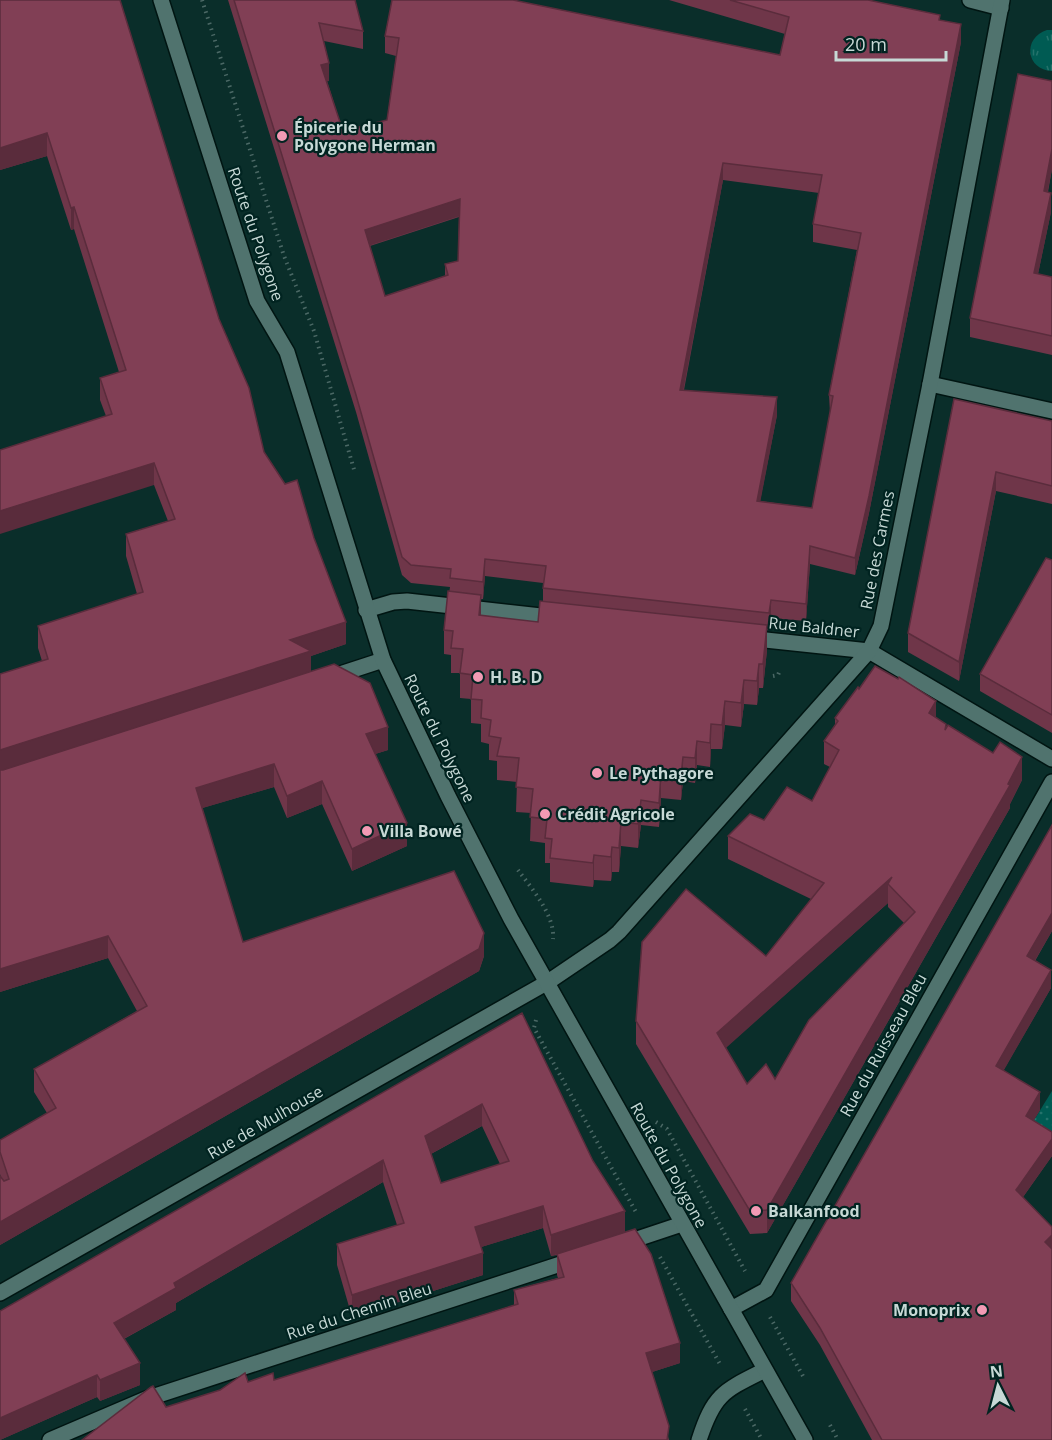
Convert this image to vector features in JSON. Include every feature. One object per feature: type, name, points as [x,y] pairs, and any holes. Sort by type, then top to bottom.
[{"type":"street","name":"Route du Polygone","points":[[161,0],[257,301],[288,352],[383,660],[483,866],[805,1440]]},
{"type":"street","points":[[970,0],[1001,4]]},
{"type":"street","name":"Rue des Carmes","points":[[546,979],[619,932],[869,651],[881,626],[930,384],[1001,4]]},
{"type":"street","points":[[930,384],[1052,411]]},
{"type":"street","points":[[366,610],[393,602],[407,601],[574,619]]},
{"type":"street","name":"Rue Baldner","points":[[728,636],[869,651],[1052,759]]},
{"type":"street","points":[[321,680],[383,660]]},
{"type":"street","name":"Rue du Ruisseau Bleu","points":[[731,1309],[766,1290],[1052,782]]},
{"type":"street","name":"Rue de Mulhouse","points":[[0,1293],[546,979]]},
{"type":"street","points":[[608,1249],[682,1224]]},
{"type":"street","name":"Rue du Chemin Bleu","points":[[50,1440],[146,1399],[585,1256]]},
{"type":"street","points":[[699,1440],[715,1401],[732,1386],[765,1370]]},
{"type":"path","points":[[202,0],[284,256],[314,331],[356,475]]},
{"type":"path","points":[[773,676],[778,675],[780,670]]},
{"type":"path","points":[[516,867],[533,888],[553,929],[554,937],[546,979]]},
{"type":"green space","points":[[1047,30],[1052,30],[1052,71],[1037,65],[1030,53],[1034,40]]},
{"type":"green space","points":[[1052,1091],[1052,1149],[1026,1133]]},
{"type":"building","points":[[0,0],[120,0],[219,319],[249,388],[264,452],[285,484],[297,480],[314,538],[346,622],[290,640],[311,651],[0,750],[0,674],[48,659],[38,626],[143,592],[126,534],[175,519],[154,463],[0,511],[0,450],[112,414],[100,378],[126,370],[74,207],[71,208],[47,133],[0,148]]},
{"type":"building","points":[[234,0],[355,0],[363,31],[319,23],[329,63],[321,65],[343,131],[387,120],[399,38],[385,36],[392,0],[513,0],[780,55],[789,17],[730,0],[868,0],[940,15],[939,20],[961,24],[855,558],[810,546],[806,604],[771,600],[769,613],[543,588],[546,566],[485,559],[483,582],[450,578],[451,569],[411,565],[402,557],[356,395]],"holes":[[[723,163],[822,175],[813,224],[861,233],[829,395],[833,396],[812,508],[757,501],[777,397],[680,390]],[[460,199],[458,261],[445,264],[448,275],[385,296],[365,230]]]},
{"type":"building","points":[[1018,74],[1052,81],[1052,149],[1044,191],[1051,193],[1034,273],[1052,277],[1052,336],[970,318]]},
{"type":"building","points":[[954,399],[1052,421],[1052,486],[996,472],[959,662],[908,633]]},
{"type":"building","points":[[1046,558],[1052,560],[1052,715],[980,674]]},
{"type":"building","name":"Le Pythagore","points":[[448,591],[481,595],[479,615],[538,622],[540,601],[767,625],[763,664],[759,664],[757,681],[744,680],[741,703],[725,701],[722,725],[711,724],[710,743],[697,741],[695,758],[683,757],[681,776],[661,773],[659,803],[641,800],[638,824],[621,822],[619,848],[612,847],[611,857],[594,855],[593,863],[550,858],[552,839],[545,838],[547,819],[530,817],[533,789],[516,787],[519,758],[497,756],[501,738],[489,736],[491,720],[481,718],[482,700],[471,699],[473,675],[460,673],[463,649],[451,648],[453,631],[444,630]]},
{"type":"building","points":[[334,664],[370,683],[388,727],[366,734],[407,823],[352,849],[322,781],[287,796],[274,764],[196,788],[243,942],[454,871],[484,933],[479,949],[0,1222],[0,1176],[4,1181],[9,1179],[0,1152],[0,1140],[56,1108],[34,1069],[147,1006],[108,936],[0,969],[0,770]]},
{"type":"building","points":[[875,666],[898,679],[899,677],[936,701],[929,713],[946,724],[945,730],[948,725],[993,753],[1000,742],[1022,757],[1008,784],[1010,785],[767,1210],[750,1211],[636,1021],[642,942],[686,889],[766,956],[824,883],[728,836],[750,814],[764,820],[787,787],[812,801],[839,750],[824,741],[838,721],[835,718],[858,687],[859,689]],"holes":[[[892,877],[888,884],[915,912],[809,1020],[775,1079],[766,1064],[747,1084],[717,1033]]]},
{"type":"building","points":[[1052,825],[1052,913],[1027,956],[1051,970],[996,1066],[1040,1092],[1026,1116],[1052,1132],[1052,1139],[1016,1190],[1052,1227],[1052,1235],[1045,1242],[1052,1249],[1052,1440],[882,1440],[820,1328],[791,1283]]},
{"type":"building","points":[[522,1013],[593,1161],[625,1211],[551,1235],[543,1206],[475,1227],[483,1253],[352,1295],[337,1244],[404,1223],[383,1160],[174,1283],[176,1288],[114,1323],[140,1363],[100,1380],[97,1375],[0,1418],[0,1311]],"holes":[[[482,1104],[509,1161],[441,1183],[425,1136]]]},
{"type":"building","points":[[635,1229],[651,1254],[680,1343],[646,1353],[669,1426],[667,1440],[82,1440],[153,1386],[166,1407],[220,1390],[245,1373],[248,1382],[273,1373],[274,1380],[518,1304],[514,1290],[564,1277],[557,1254]]},
{"type":"place","name":"Épicerie du Polygone Herman","points":[[282,136]]},
{"type":"place","name":"H. B. D","points":[[478,677]]},
{"type":"place","name":"Le Pythagore","points":[[597,773]]},
{"type":"place","name":"Crédit Agricole","points":[[545,814]]},
{"type":"place","name":"Villa Bowé","points":[[367,831]]},
{"type":"place","name":"Balkanfood","points":[[756,1211]]},
{"type":"place","name":"Monoprix","points":[[982,1310]]}]
